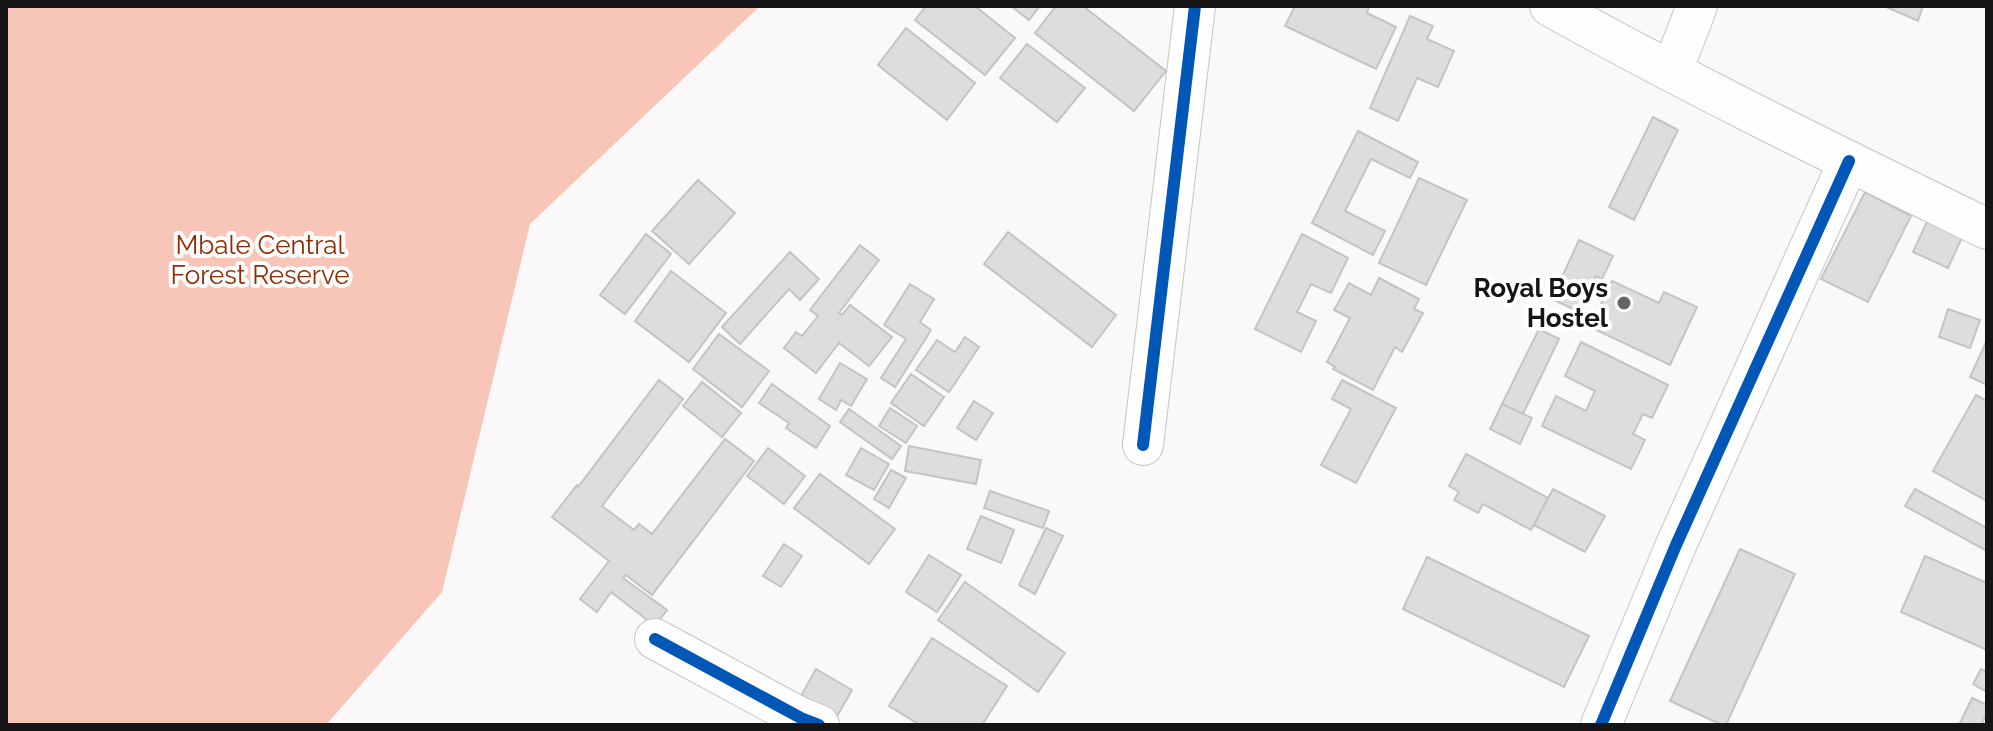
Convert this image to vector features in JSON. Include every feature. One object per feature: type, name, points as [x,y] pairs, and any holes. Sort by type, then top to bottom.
[{"type":"street","points":[[1143,445],[1195,6]]},
{"type":"street","points":[[1550,6],[1672,71],[1987,229]]},
{"type":"street","points":[[1672,71],[1697,6]]},
{"type":"street","points":[[1601,725],[1676,545],[1849,161]]},
{"type":"street","points":[[655,639],[819,725]]},
{"type":"green space","name":"Mbale Central Forest Reserve","points":[[6,6],[760,6],[530,224],[442,592],[326,725],[6,725]]},
{"type":"building","points":[[926,6],[975,6],[1015,38],[985,75],[915,20]]},
{"type":"building","points":[[1011,6],[1040,6],[1029,20]]},
{"type":"building","points":[[1056,6],[1083,6],[1166,71],[1134,111],[1035,33]]},
{"type":"building","points":[[1295,6],[1369,6],[1367,13],[1396,27],[1376,69],[1285,26]]},
{"type":"building","points":[[1884,6],[1923,6],[1918,21]]},
{"type":"building","points":[[1410,16],[1433,26],[1427,39],[1454,51],[1438,87],[1417,78],[1398,121],[1370,108]]},
{"type":"building","points":[[906,28],[975,83],[947,120],[878,65]]},
{"type":"building","points":[[1027,44],[1085,88],[1057,122],[1000,78]]},
{"type":"building","points":[[1653,117],[1678,130],[1634,220],[1609,207]]},
{"type":"building","points":[[1358,131],[1418,162],[1410,178],[1371,159],[1345,211],[1385,231],[1373,255],[1312,223]]},
{"type":"building","points":[[1419,178],[1467,200],[1426,285],[1379,263]]},
{"type":"building","points":[[698,180],[735,213],[689,264],[652,231]]},
{"type":"building","points":[[1865,192],[1911,216],[1868,302],[1821,279]]},
{"type":"building","points":[[1930,215],[1965,231],[1948,268],[1913,252]]},
{"type":"building","points":[[1008,232],[1116,315],[1092,347],[984,264]]},
{"type":"building","points":[[646,234],[671,254],[625,314],[600,295]]},
{"type":"building","points":[[1302,234],[1348,258],[1331,293],[1311,284],[1297,312],[1316,321],[1301,352],[1255,329]]},
{"type":"building","points":[[1579,240],[1613,256],[1602,279],[1596,276],[1579,312],[1552,299]]},
{"type":"building","points":[[860,245],[879,260],[839,313],[842,315],[850,305],[892,337],[869,366],[839,343],[816,373],[784,348],[796,332],[802,336],[818,316],[810,310]]},
{"type":"building","points":[[790,252],[819,279],[800,300],[789,289],[740,344],[722,327]]},
{"type":"building","points":[[671,271],[726,313],[689,362],[635,321]]},
{"type":"building","points":[[1379,278],[1419,299],[1414,309],[1423,313],[1402,352],[1395,347],[1373,390],[1333,369],[1335,367],[1327,362],[1350,318],[1334,310],[1349,283],[1371,295]]},
{"type":"building","points":[[1612,281],[1659,303],[1664,292],[1697,307],[1670,365],[1590,327]]},
{"type":"building","points":[[910,284],[934,299],[920,322],[931,330],[895,387],[881,378],[906,339],[884,325]]},
{"type":"building","points":[[1948,309],[1980,320],[1970,348],[1939,337]]},
{"type":"building","points":[[1539,329],[1559,339],[1523,414],[1502,404]]},
{"type":"building","points":[[719,334],[769,371],[742,407],[693,369]]},
{"type":"building","points":[[965,337],[979,347],[949,392],[916,370],[937,340],[955,352]]},
{"type":"building","points":[[1987,340],[1987,385],[1970,377]]},
{"type":"building","points":[[1581,342],[1668,385],[1652,418],[1643,414],[1633,434],[1645,440],[1631,469],[1542,426],[1556,396],[1586,411],[1595,391],[1565,376]]},
{"type":"building","points":[[840,363],[867,379],[851,406],[841,400],[836,410],[819,399]]},
{"type":"building","points":[[911,374],[944,397],[924,426],[891,403]]},
{"type":"building","points":[[659,380],[683,399],[602,506],[634,530],[639,524],[652,534],[725,439],[754,461],[652,595],[626,575],[623,578],[667,610],[655,626],[611,592],[597,612],[580,599],[609,561],[552,517]]},
{"type":"building","points":[[1342,380],[1396,408],[1356,483],[1321,465],[1351,409],[1332,399]]},
{"type":"building","points":[[702,382],[741,413],[722,437],[683,406]]},
{"type":"building","points":[[772,384],[830,426],[816,448],[786,428],[789,423],[759,403]]},
{"type":"building","points":[[1976,395],[1987,401],[1987,501],[1933,471]]},
{"type":"building","points":[[974,401],[993,413],[976,440],[957,428]]},
{"type":"building","points":[[1502,404],[1532,418],[1520,444],[1490,429]]},
{"type":"building","points":[[890,408],[917,426],[906,443],[879,426]]},
{"type":"building","points":[[849,409],[901,446],[892,459],[840,422]]},
{"type":"building","points":[[909,446],[981,460],[976,484],[905,471]]},
{"type":"building","points":[[768,448],[805,476],[784,504],[747,476]]},
{"type":"building","points":[[861,448],[889,464],[874,490],[846,475]]},
{"type":"building","points":[[1466,454],[1548,498],[1531,530],[1483,504],[1478,513],[1454,500],[1459,492],[1449,486]]},
{"type":"building","points":[[891,470],[906,478],[889,508],[874,499]]},
{"type":"building","points":[[820,474],[895,529],[869,564],[794,508]]},
{"type":"building","points":[[1553,489],[1605,516],[1585,552],[1534,525]]},
{"type":"building","points":[[1915,489],[1987,528],[1987,551],[1905,506]]},
{"type":"building","points":[[990,491],[1049,511],[1043,528],[984,508]]},
{"type":"building","points":[[981,516],[1014,530],[1001,563],[967,549]]},
{"type":"building","points":[[1046,528],[1063,536],[1035,594],[1019,585]]},
{"type":"building","points":[[784,544],[802,556],[781,587],[763,576]]},
{"type":"building","points":[[1740,549],[1795,574],[1726,725],[1722,725],[1670,701]]},
{"type":"building","points":[[929,555],[961,575],[937,612],[906,592]]},
{"type":"building","points":[[1925,556],[1987,583],[1987,650],[1901,612]]},
{"type":"building","points":[[1427,557],[1589,636],[1564,687],[1403,609]]},
{"type":"building","points":[[965,582],[1065,653],[1038,692],[938,620]]},
{"type":"building","points":[[932,638],[1007,686],[982,725],[920,725],[889,706]]},
{"type":"building","points":[[816,669],[852,690],[832,725],[796,705]]},
{"type":"building","points":[[1981,669],[1987,672],[1987,692],[1973,684]]},
{"type":"building","points":[[1972,698],[1987,705],[1987,713],[1981,725],[1959,725]]},
{"type":"cycle path","points":[[1143,445],[1195,6]]},
{"type":"cycle path","points":[[1601,725],[1676,545],[1849,161]]},
{"type":"cycle path","points":[[655,639],[819,725]]},
{"type":"place","name":"Royal Boys Hostel","points":[[1624,303]]}]
